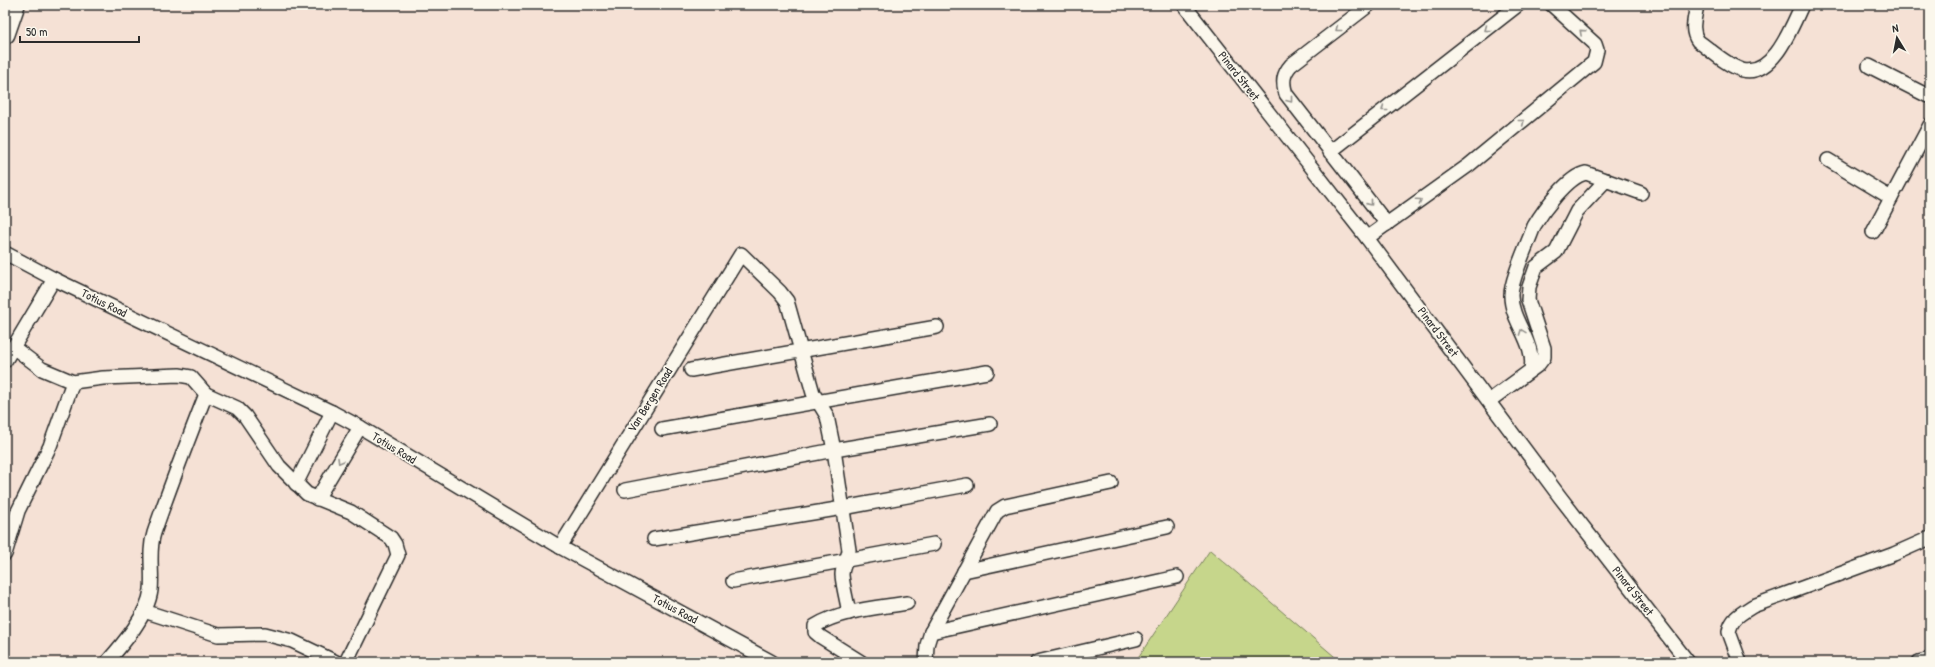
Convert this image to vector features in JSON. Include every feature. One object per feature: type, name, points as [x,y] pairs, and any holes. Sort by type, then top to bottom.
[{"type":"main road","points":[[5,34],[15,5]]},
{"type":"street","name":"Pinard Street","points":[[1184,5],[1367,238],[1560,497],[1688,662]]},
{"type":"street","points":[[1369,5],[1292,65],[1286,72],[1284,79],[1286,94],[1387,224]]},
{"type":"street","points":[[1330,152],[1518,5]]},
{"type":"street","points":[[1367,238],[1469,165],[1594,62],[1596,50],[1595,44],[1552,5]]},
{"type":"street","points":[[1697,5],[1693,29],[1698,41],[1734,66],[1750,71],[1763,66],[1776,54],[1788,35],[1802,5]]},
{"type":"street","points":[[1869,66],[1930,97]]},
{"type":"street","points":[[1873,232],[1930,125]]},
{"type":"street","points":[[1828,160],[1891,198]]},
{"type":"street","points":[[1531,369],[1531,356],[1511,297],[1513,285],[1523,256],[1540,217],[1576,176],[1586,173],[1641,193]]},
{"type":"street","points":[[1489,402],[1542,360],[1545,352],[1528,300],[1529,287],[1539,263],[1556,252],[1577,211],[1606,180]]},
{"type":"street","name":"Totius Road","points":[[5,253],[54,279],[332,412],[360,427],[560,547],[772,662]]},
{"type":"street","name":"Van Bergen Road","points":[[560,547],[741,254],[780,292],[787,301],[801,352]]},
{"type":"street","points":[[1523,256],[1539,263]]},
{"type":"street","points":[[5,361],[54,279]]},
{"type":"street","points":[[691,370],[801,352],[937,327]]},
{"type":"street","points":[[13,347],[42,369],[73,382],[103,378],[192,377],[206,394],[237,408],[245,416],[274,458],[296,484],[307,494],[359,517],[391,538],[395,544],[398,555],[346,662]]},
{"type":"street","points":[[801,352],[813,393],[817,402],[823,408],[827,416],[834,450],[849,550],[848,559],[842,574],[849,613]]},
{"type":"street","points":[[662,429],[987,372]]},
{"type":"street","points":[[5,554],[18,511],[50,446],[73,382]]},
{"type":"street","points":[[107,662],[122,644],[144,610],[151,591],[154,535],[179,462],[206,394]]},
{"type":"street","points":[[296,484],[332,412]]},
{"type":"street","points":[[625,490],[834,450],[990,424]]},
{"type":"street","points":[[317,499],[360,427]]},
{"type":"street","points":[[926,662],[927,645],[931,632],[997,511],[1005,506],[1111,483]]},
{"type":"street","points":[[654,539],[843,508],[967,484]]},
{"type":"street","points":[[964,571],[1167,528]]},
{"type":"street","points":[[1740,662],[1729,632],[1733,620],[1740,614],[1753,606],[1894,554],[1930,538]]},
{"type":"street","points":[[733,581],[934,544]]},
{"type":"street","points":[[931,632],[1177,577]]},
{"type":"street","points":[[861,662],[815,632],[815,626],[824,620],[849,613],[907,603]]},
{"type":"street","points":[[144,610],[218,635],[265,634],[292,641],[336,662]]},
{"type":"street","points":[[1036,662],[1136,639]]},
{"type":"street","points":[[1919,662],[1930,659]]},
{"type":"green space","points":[[1210,550],[1341,662],[1135,662]]}]
